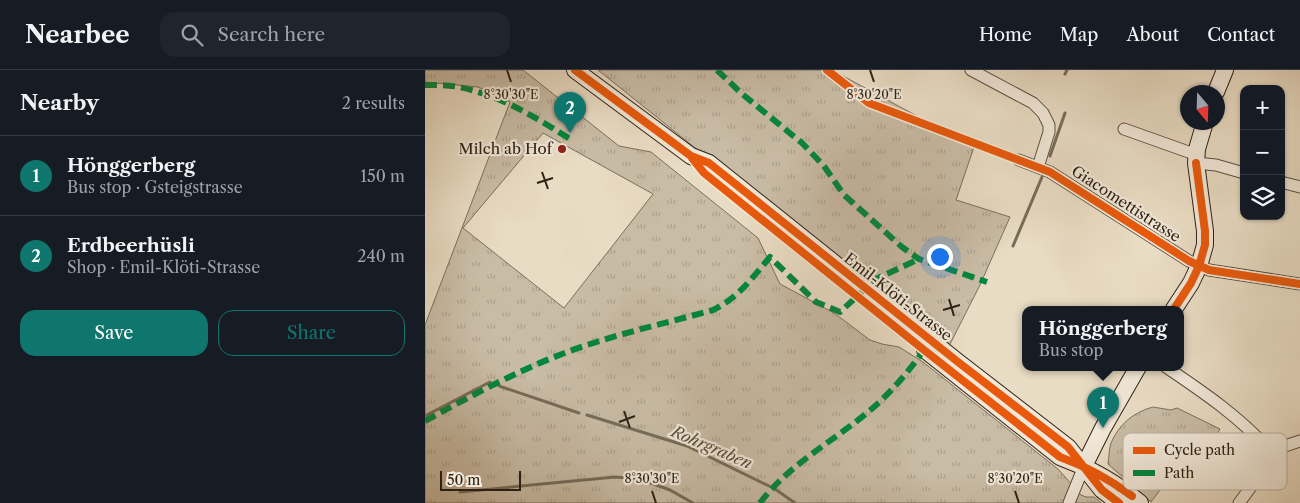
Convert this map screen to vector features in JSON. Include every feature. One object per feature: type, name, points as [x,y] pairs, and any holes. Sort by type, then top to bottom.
[{"type":"street","name":"Emil-Klöti-Strasse","points":[[575,70],[691,156],[709,164],[958,362],[1061,441],[1084,466],[1102,490],[1119,503]]},
{"type":"street","points":[[971,70],[1033,103],[1043,113],[1049,125],[1049,132],[1038,167]]},
{"type":"street","points":[[1219,85],[1225,70]]},
{"type":"street","points":[[1125,129],[1197,159],[1240,171]]},
{"type":"street","points":[[1176,306],[1191,283],[1199,266],[1205,245],[1197,159],[1203,130]]},
{"type":"street","name":"Giacomettistrasse","points":[[1019,160],[1050,172],[1199,266],[1209,270],[1300,284]]},
{"type":"street","points":[[1285,183],[1300,187]]},
{"type":"street","points":[[1069,503],[1084,466],[1103,428],[1136,371]]},
{"type":"street","points":[[1173,371],[1211,398],[1254,433]]},
{"type":"street","points":[[1287,445],[1300,441]]},
{"type":"street","name":"Emil-Klöti-Strasse","points":[[1084,466],[1111,480],[1123,490]]},
{"type":"street","name":"Emil-Klöti-Strasse","points":[[1124,490],[1140,503]]},
{"type":"street","points":[[1239,503],[1249,490]]},
{"type":"green space","points":[[425,70],[523,70],[619,146],[651,152],[758,238],[780,284],[834,313],[870,340],[899,347],[923,362],[1058,469],[1081,495],[1094,497],[1101,503],[425,503],[425,325],[510,102],[478,87],[425,82]],"holes":[[[543,133],[653,194],[564,308],[463,228]]]},
{"type":"green space","points":[[598,70],[832,70],[974,147],[956,200],[1010,217],[980,285],[947,350]]},
{"type":"green space","points":[[1153,407],[1171,410],[1177,408],[1220,429],[1218,433],[1123,433],[1123,477],[1108,464],[1111,443],[1118,430],[1128,420]]},
{"type":"green space","points":[[1137,490],[1160,490],[1151,502]]},
{"type":"waterway","points":[[1065,74],[1067,70]]},
{"type":"waterway","points":[[1050,156],[1065,113]]},
{"type":"waterway","points":[[1013,246],[1042,177]]},
{"type":"waterway","name":"Rohrgraben","points":[[425,416],[490,382]]},
{"type":"waterway","name":"Rohrgraben","points":[[499,386],[579,413]]},
{"type":"waterway","name":"Rohrgraben","points":[[587,415],[687,446],[769,486]]},
{"type":"waterway","name":"Rohrgraben","points":[[460,492],[615,477],[640,479],[670,490],[693,503]]},
{"type":"waterway","name":"Rohrgraben","points":[[775,489],[795,503]]},
{"type":"marked path","points":[[717,70],[741,93],[802,143],[824,166],[844,195],[902,247],[919,259],[987,282]]},
{"type":"marked path","points":[[425,85],[459,87],[490,96],[532,116],[573,141]]},
{"type":"marked path","points":[[425,421],[475,394],[562,354],[618,335],[713,310],[738,293],[770,257],[816,302],[840,312],[876,279],[919,259]]},
{"type":"marked path","points":[[760,503],[799,464],[881,401],[901,380],[924,350]]},
{"type":"cycle path","points":[[575,70],[691,156],[709,163],[958,362],[1068,447],[1102,490],[1119,503]]},
{"type":"cycle path","points":[[827,70],[869,103],[1050,172],[1189,261],[1209,270],[1300,284]]},
{"type":"cycle path","points":[[692,158],[704,173],[1060,457],[1098,474],[1123,490]]},
{"type":"cycle path","points":[[1176,306],[1191,283],[1199,266],[1205,245],[1205,231],[1196,163]]},
{"type":"cycle path","points":[[1124,490],[1132,496]]},
{"type":"place","name":"Erdbeerhüsli","points":[[570,133]]},
{"type":"place","name":"Milch ab Hof","points":[[562,149]]},
{"type":"place","name":"Hönggerberg","points":[[1103,428]]}]
